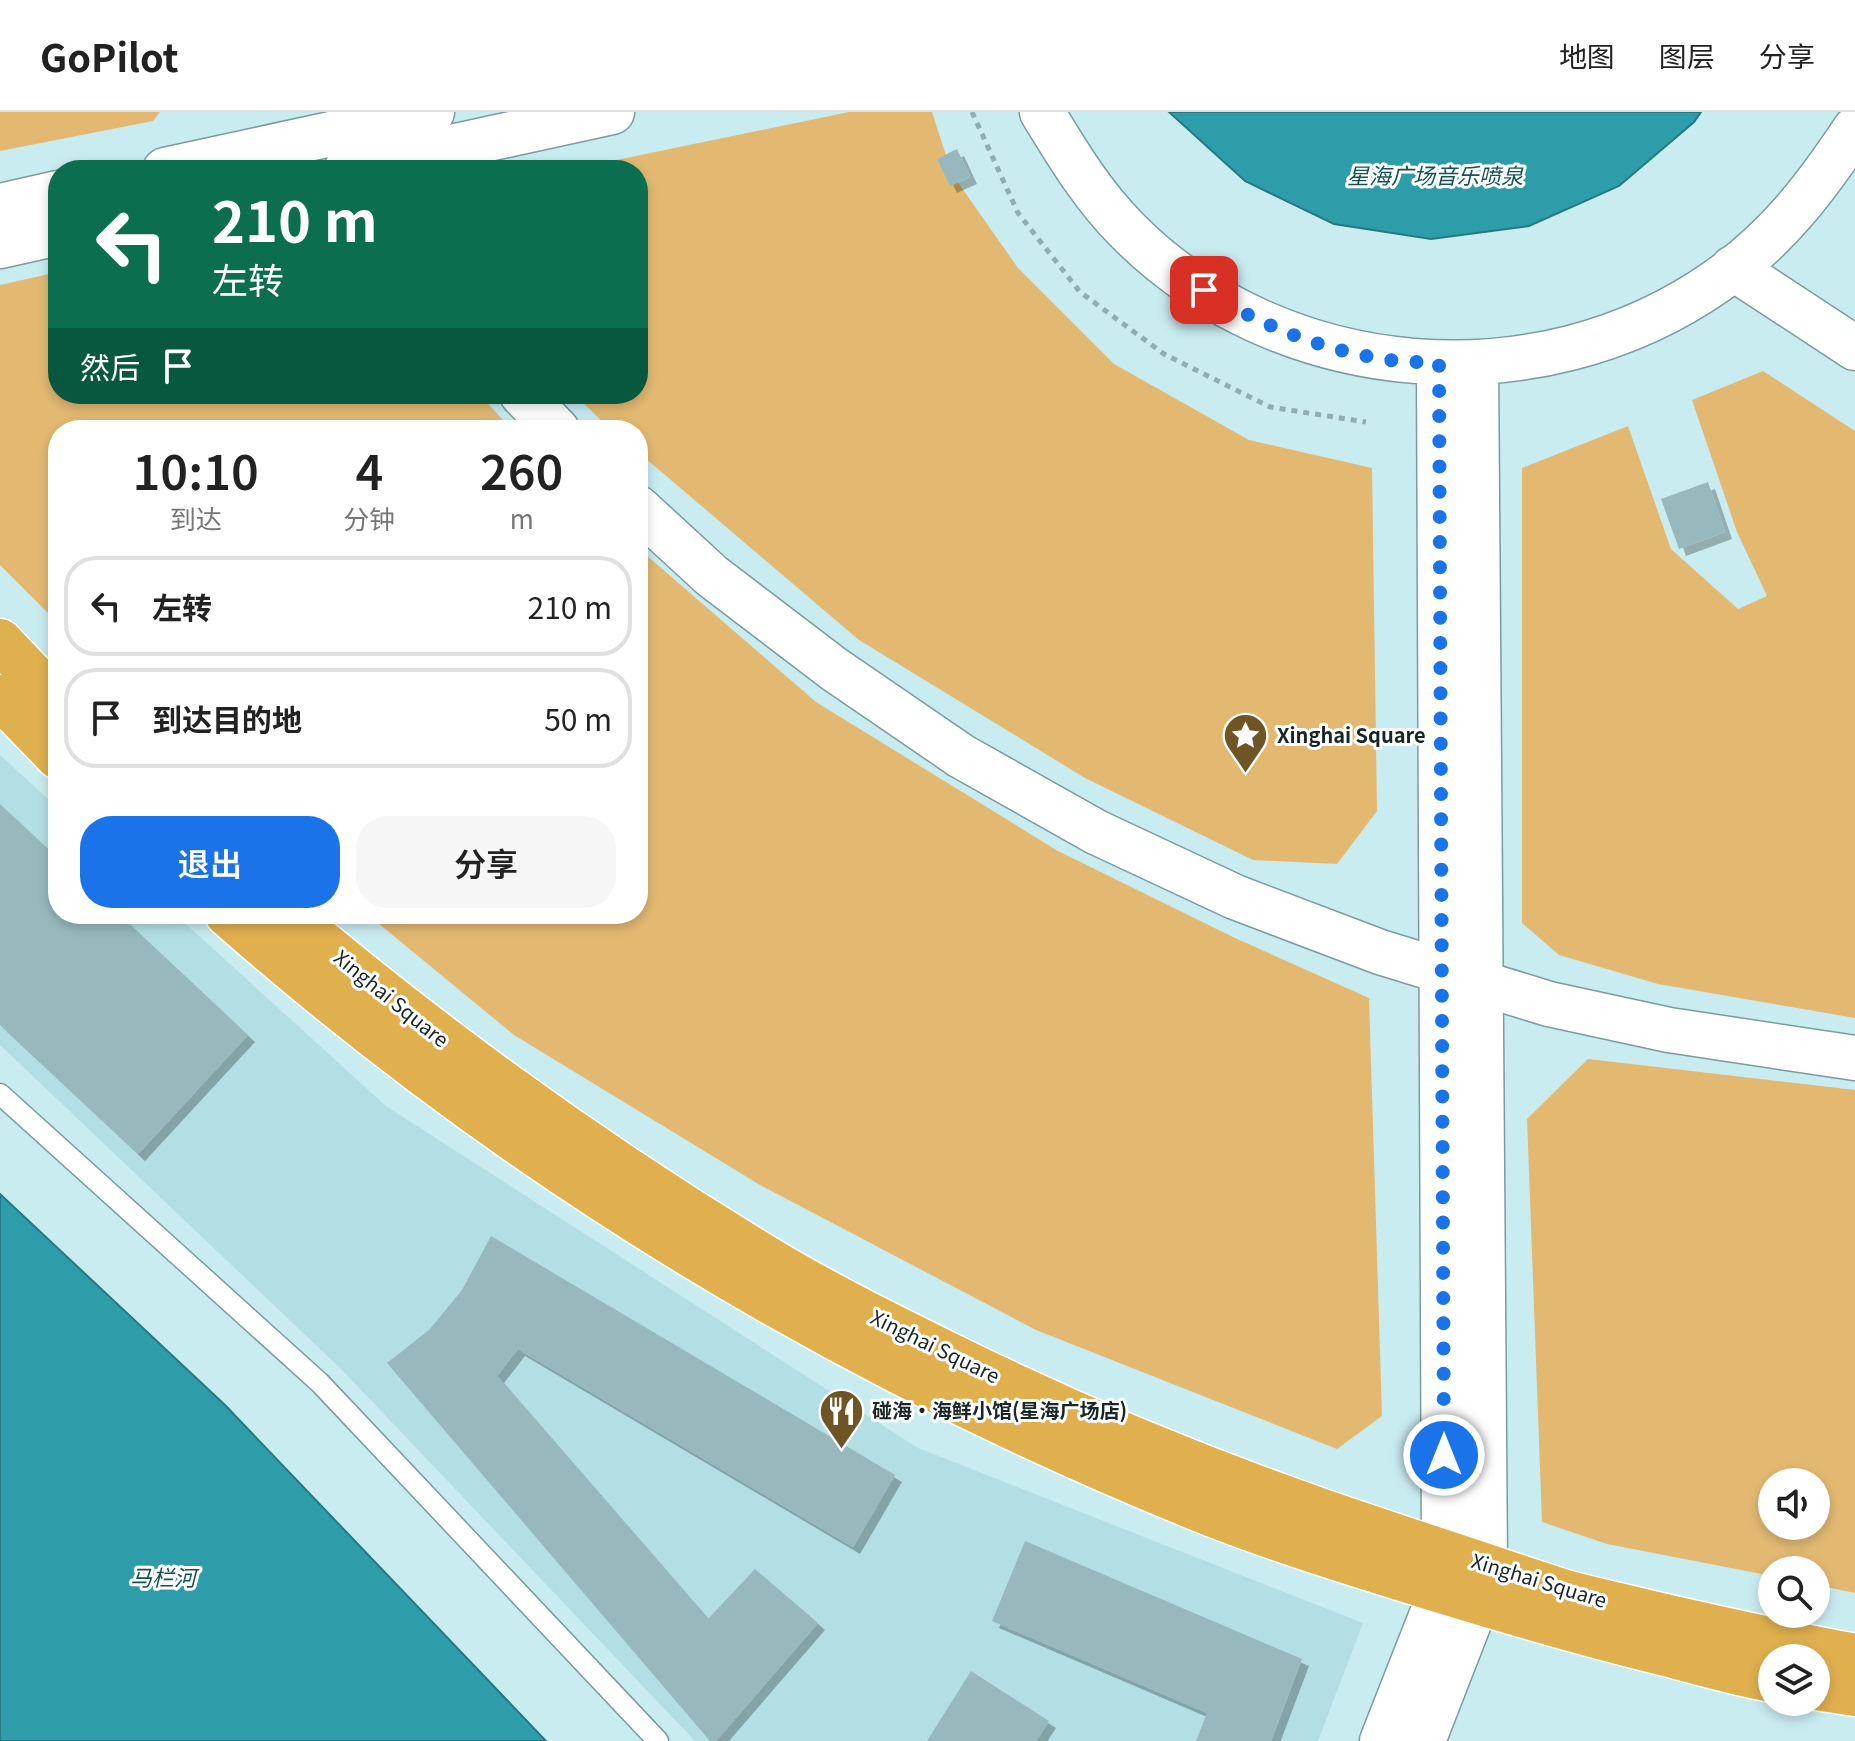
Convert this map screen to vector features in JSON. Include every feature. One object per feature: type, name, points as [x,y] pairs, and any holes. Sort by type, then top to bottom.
[{"type":"highway","points":[[0,641],[48,691]]},
{"type":"highway","points":[[0,697],[48,747]]},
{"type":"highway","name":"Xinghai Square","points":[[239,924],[355,1022],[453,1097],[577,1184],[758,1297],[960,1404],[1195,1508],[1309,1550],[1566,1592],[1764,1639],[1855,1656]]},
{"type":"highway","name":"Xinghai Square","points":[[300,924],[380,993],[549,1118],[791,1272],[884,1323],[1100,1426],[1462,1577],[1555,1626],[1758,1677]]},
{"type":"highway","points":[[1830,1690],[1855,1694]]},
{"type":"street","points":[[327,147],[432,112]]},
{"type":"street","points":[[235,160],[612,112]]},
{"type":"street","points":[[1042,112],[1080,174],[1127,230],[1183,277],[1245,316],[1313,343],[1384,359],[1457,363],[1529,358],[1596,341],[1660,316],[1718,280],[1771,237],[1817,186],[1855,129]]},
{"type":"street","points":[[0,206],[48,195]]},
{"type":"street","points":[[0,246],[48,235]]},
{"type":"street","points":[[1733,268],[1855,348]]},
{"type":"street","points":[[1423,1741],[1462,1577],[1457,363]]},
{"type":"street","points":[[532,404],[547,420]]},
{"type":"street","points":[[648,517],[725,585],[834,669],[961,756],[1096,832],[1235,897],[1380,952],[1549,1004],[1669,1030],[1855,1058]]},
{"type":"street","points":[[1382,1741],[1462,1577]]},
{"type":"lane","points":[[0,1094],[320,1383],[658,1741]]},
{"type":"path","points":[[972,112],[1018,213],[1080,292],[1164,354],[1270,407],[1366,422]]},
{"type":"shaded area","points":[[0,112],[160,112],[153,121],[0,151]]},
{"type":"shaded area","points":[[849,112],[932,112],[952,174],[1018,268],[1114,364],[1249,440],[1372,468],[1377,811],[1337,864],[1253,860],[1085,778],[859,640],[648,461],[648,420],[601,420],[584,404],[648,404],[648,160],[616,160]]},
{"type":"shaded area","points":[[48,274],[48,404],[488,404],[503,420],[48,420],[48,613],[0,565],[0,285]]},
{"type":"shaded area","points":[[1763,371],[1855,431],[1855,1018],[1658,984],[1559,955],[1522,923],[1522,468],[1628,426],[1671,549],[1738,609],[1767,596],[1737,532],[1692,400]]},
{"type":"shaded area","points":[[648,557],[816,702],[1058,851],[1235,938],[1369,998],[1382,1416],[1337,1449],[1036,1330],[760,1185],[514,1035],[379,924],[648,924]]},
{"type":"shaded area","points":[[0,755],[48,799],[48,924],[186,924],[386,1106],[918,1448],[1363,1623],[1318,1741],[695,1741],[342,1370],[0,1045]]},
{"type":"shaded area","points":[[1588,1059],[1855,1090],[1855,1593],[1830,1588],[1830,1556],[1758,1556],[1758,1573],[1607,1544],[1542,1522],[1527,1119]]},
{"type":"water","name":"星海广场音乐喷泉","points":[[1169,112],[1701,112],[1694,122],[1619,186],[1529,226],[1431,239],[1334,224],[1245,181]]},
{"type":"water","name":"马栏河","points":[[0,1194],[225,1405],[546,1741],[0,1741]]},
{"type":"building","points":[[957,149],[970,177],[950,186],[937,159]]},
{"type":"building","points":[[1708,482],[1725,532],[1679,549],[1661,499]]},
{"type":"building","points":[[0,804],[48,849],[48,924],[130,924],[248,1035],[138,1154],[0,1025]]},
{"type":"building","points":[[491,1236],[895,1475],[853,1547],[518,1349],[497,1376],[708,1619],[755,1569],[818,1623],[716,1741],[710,1741],[387,1363],[429,1330],[462,1290]]},
{"type":"building","points":[[1025,1541],[1302,1659],[1271,1741],[1196,1741],[1207,1713],[992,1621]]},
{"type":"building","points":[[971,1671],[1049,1721],[1036,1741],[927,1741]]},
{"type":"place","name":"Xinghai Square","points":[[1246,775]]},
{"type":"place","name":"碰海·海鲜小馆(星海广场店)","points":[[841,1450]]},
{"type":"route","points":[[1204,290],[1245,316],[1313,343],[1384,359],[1439,363],[1444,1455]]}]
